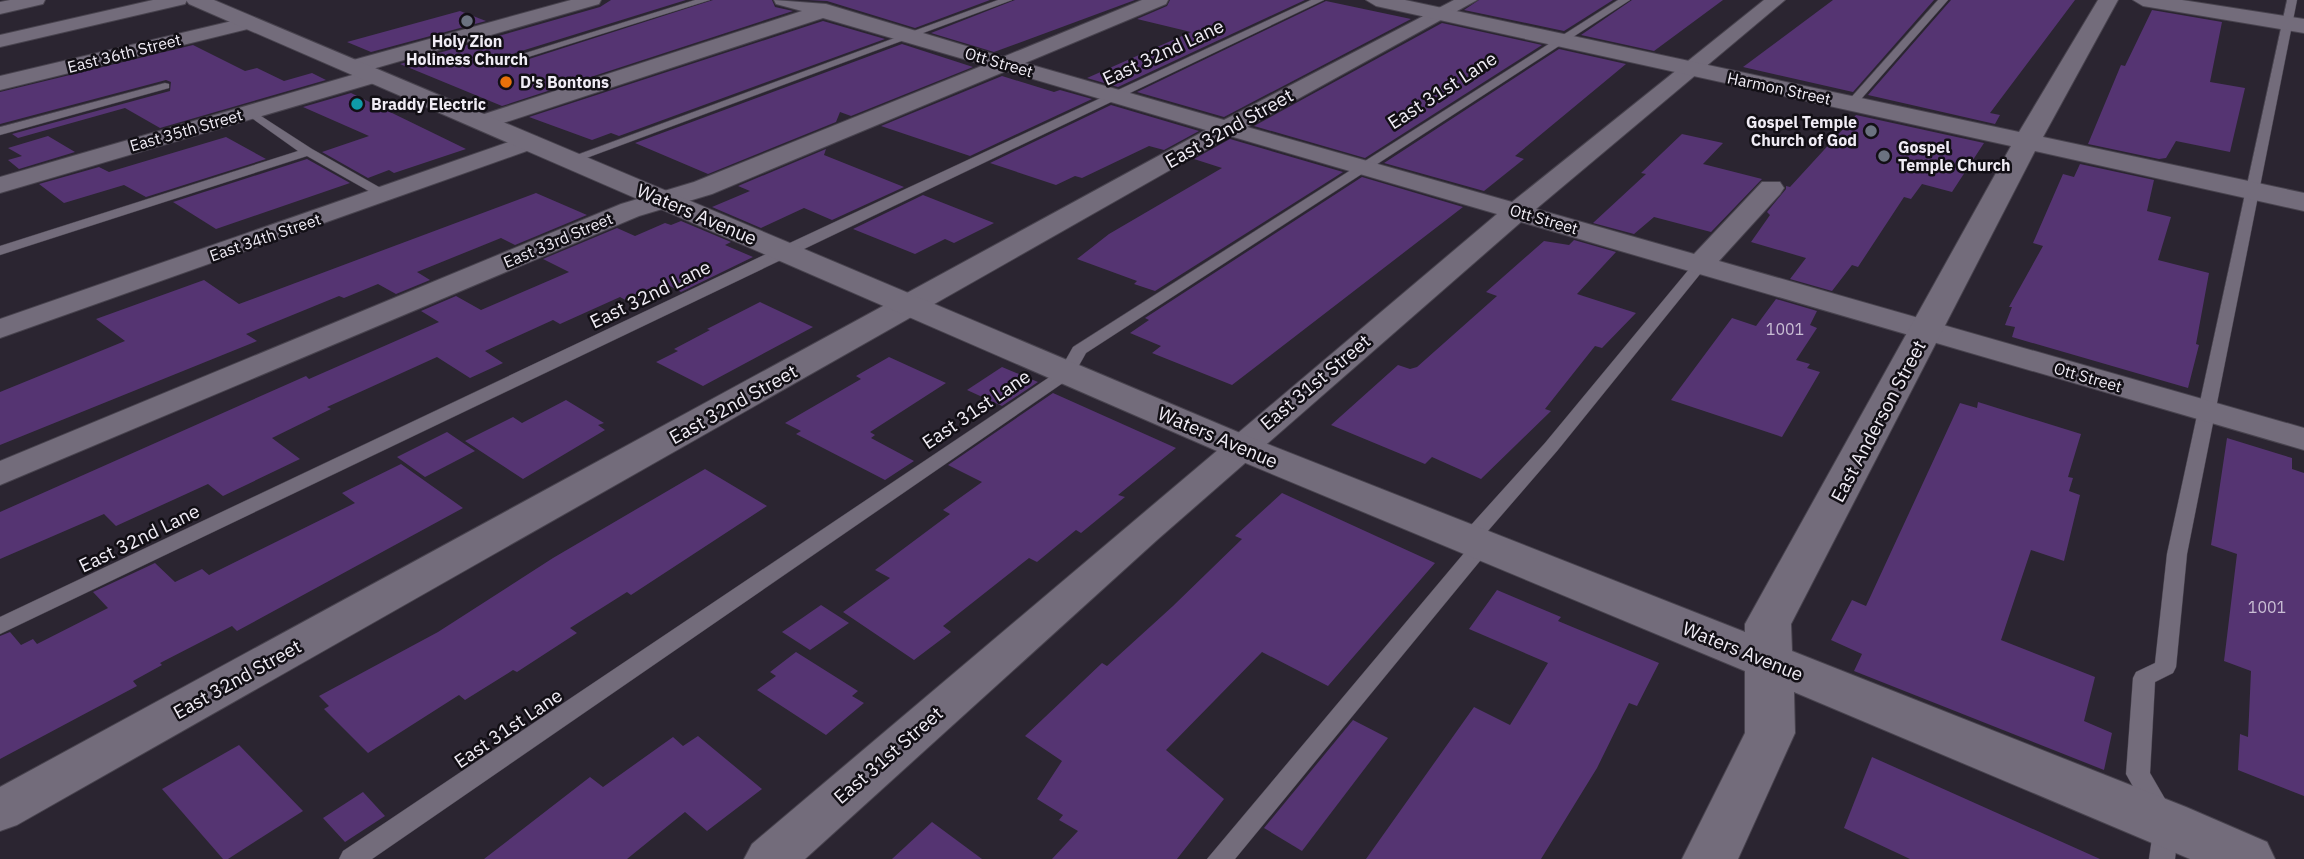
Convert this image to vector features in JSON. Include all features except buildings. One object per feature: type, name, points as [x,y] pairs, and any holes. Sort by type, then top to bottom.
[{"type":"main road","name":"Harmon Street","points":[[1376,0],[1454,7],[1561,40],[2304,202]]},
{"type":"main road","name":"East Anderson Street","points":[[1710,859],[1770,733],[1771,662],[1768,624],[2027,141],[2108,0]]},
{"type":"main road","points":[[2143,0],[2295,25]]},
{"type":"main road","name":"Waters Avenue","points":[[226,8],[363,72],[1238,446],[1771,662],[2164,841],[2247,859]]},
{"type":"street","points":[[0,8],[36,0]]},
{"type":"street","points":[[0,41],[178,0]]},
{"type":"street","name":"East 35th Street","points":[[0,185],[250,112],[363,72],[592,0]]},
{"type":"street","name":"Ott Street","points":[[783,0],[2304,439]]},
{"type":"street","points":[[483,122],[856,0]]},
{"type":"street","name":"East 33rd Street","points":[[0,474],[630,210],[666,200],[1159,0]]},
{"type":"street","name":"East 31st Street","points":[[770,859],[1238,446],[1515,211],[1776,0]]},
{"type":"street","name":"East 32nd Street","points":[[0,811],[1227,128],[1454,7]]},
{"type":"street","name":"East 36th Street","points":[[0,83],[226,8]]},
{"type":"street","name":"East 34th Street","points":[[0,329],[386,195],[529,142]]},
{"type":"street","points":[[1700,265],[1771,188]]},
{"type":"lane","points":[[521,56],[705,0]]},
{"type":"lane","points":[[569,160],[1007,0]]},
{"type":"lane","name":"East 32nd Lane","points":[[0,625],[784,251],[1319,0]]},
{"type":"lane","name":"East 31st Lane","points":[[352,859],[1067,373],[1079,350],[1362,166],[1625,0]]},
{"type":"lane","points":[[1852,104],[1943,0]]},
{"type":"lane","points":[[2164,841],[2138,775],[2144,678],[2165,667],[2177,554],[2253,190],[2295,25],[2292,0]]},
{"type":"lane","points":[[0,131],[165,86]]},
{"type":"lane","points":[[250,112],[308,152],[386,195]]},
{"type":"lane","points":[[0,251],[308,152]]},
{"type":"lane","points":[[1220,859],[1700,265]]},
{"type":"place","name":"Holy Zion Holiness Church","points":[[467,21]]},
{"type":"place","name":"D's Bontons","points":[[506,82]]},
{"type":"place","name":"Braddy Electric","points":[[357,104]]},
{"type":"place","name":"Gospel Temple Church of God","points":[[1871,131]]},
{"type":"place","name":"Gospel Temple Church","points":[[1884,156]]}]
